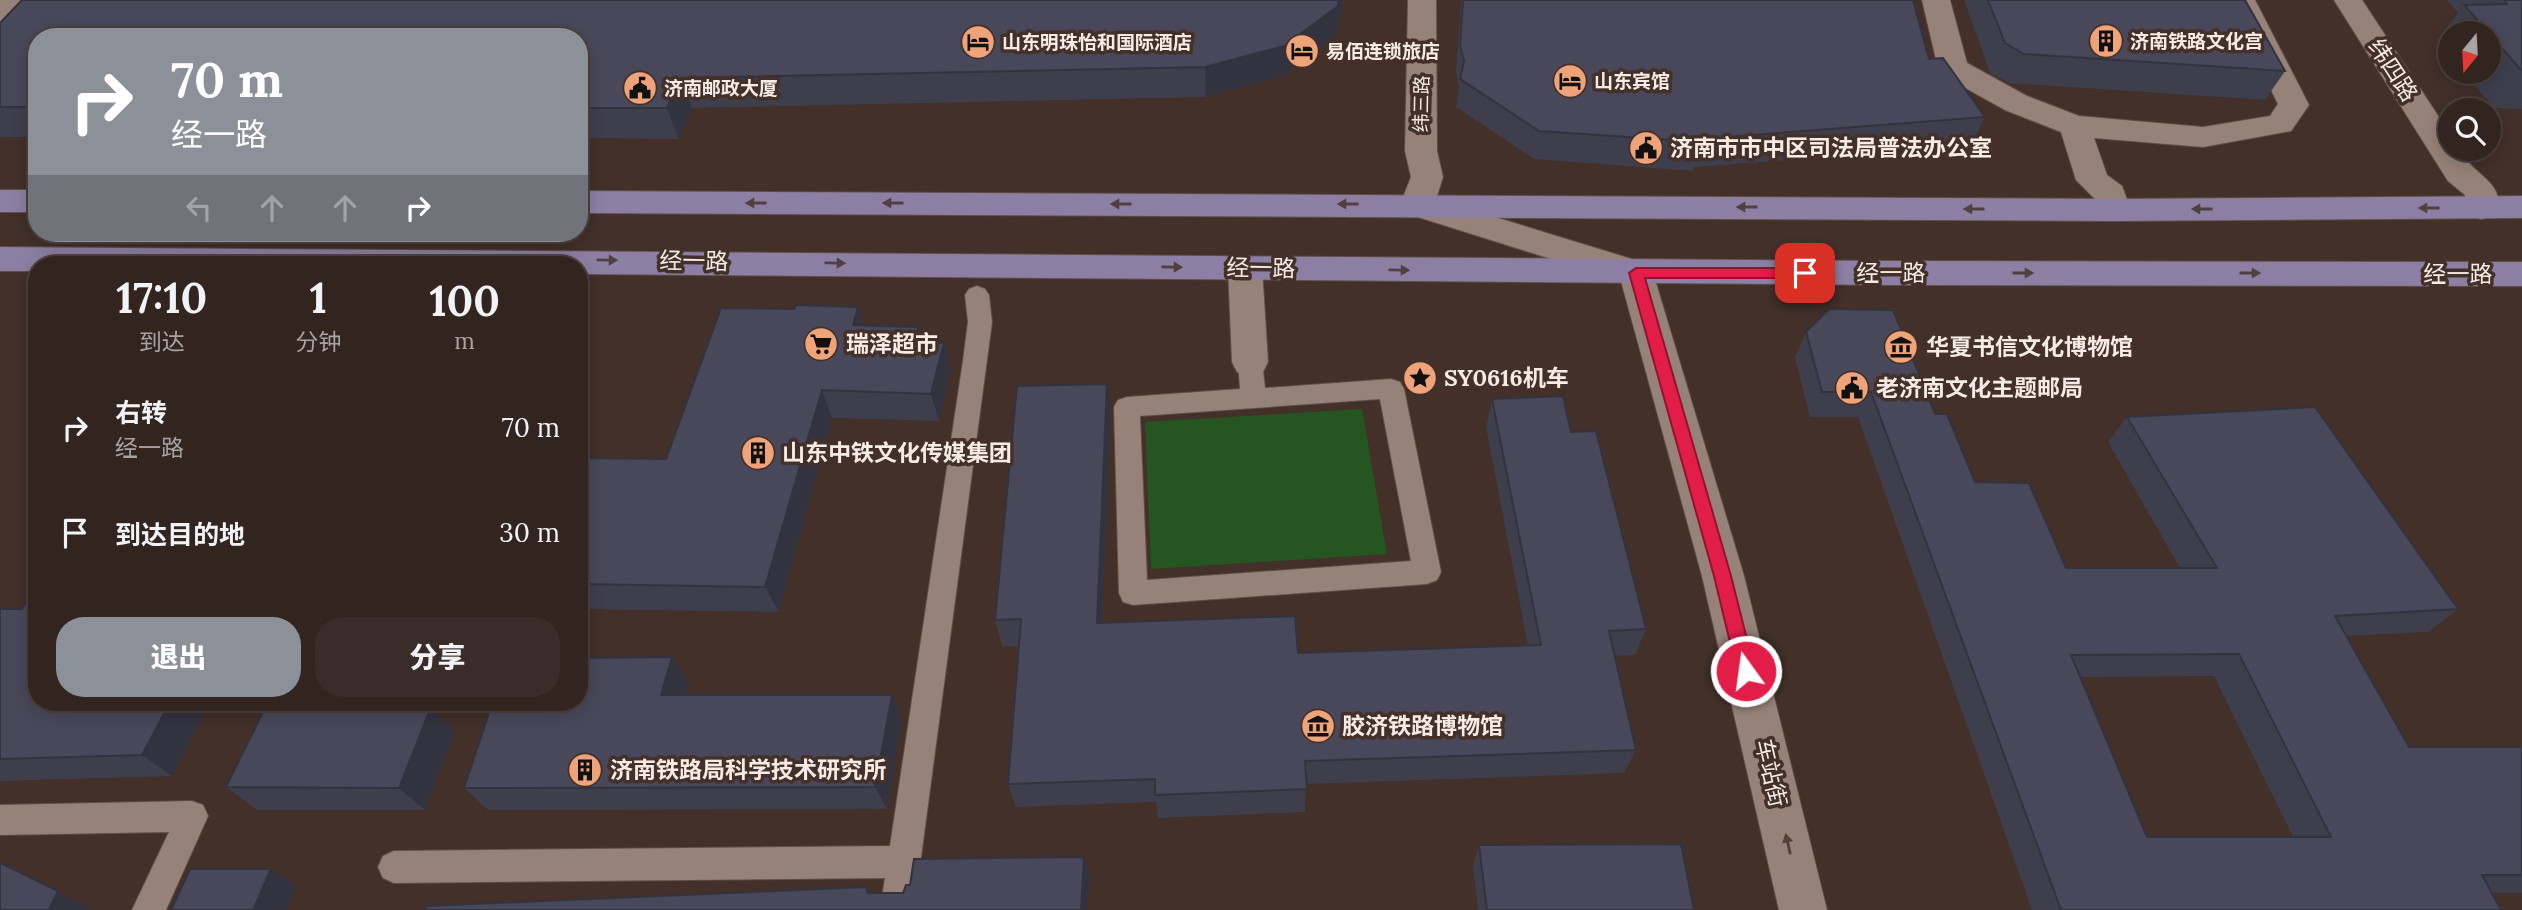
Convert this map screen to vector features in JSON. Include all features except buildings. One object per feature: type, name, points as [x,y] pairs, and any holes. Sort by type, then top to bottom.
[{"type":"main road","points":[[0,201],[28,201]]},
{"type":"main road","points":[[588,202],[2114,209],[2522,207]]},
{"type":"main road","name":"经一路","points":[[0,258],[28,258]]},
{"type":"main road","name":"经一路","points":[[588,260],[1636,273],[2522,274]]},
{"type":"street","points":[[0,18],[16,0]]},
{"type":"street","name":"纬三路","points":[[1417,205],[1427,177],[1420,151],[1422,0]]},
{"type":"street","points":[[1936,0],[1953,68],[2016,103],[2075,126],[2203,137],[2280,124],[2294,105],[2241,0]]},
{"type":"street","name":"纬四路","points":[[2348,0],[2459,173],[2481,191],[2481,208]]},
{"type":"street","points":[[2075,126],[2092,180],[2110,194],[2114,209]]},
{"type":"street","points":[[1417,205],[1636,273]]},
{"type":"street","points":[[1245,268],[1250,362]]},
{"type":"street","name":"车站街","points":[[1636,273],[1723,576],[1803,910]]},
{"type":"lane","points":[[897,910],[975,361],[979,322],[977,295]]},
{"type":"lane","points":[[1250,362],[1254,398]]},
{"type":"lane","points":[[1391,389],[1426,572],[1133,593],[1127,407],[1254,398],[1391,389]]},
{"type":"lane","points":[[0,820],[192,816],[149,910]]},
{"type":"lane","points":[[394,867],[904,862]]},
{"type":"green space","points":[[1362,409],[1387,554],[1151,569],[1145,422]]},
{"type":"place","name":"济南铁路文化宫","points":[[2106,41]]},
{"type":"place","name":"山东明珠怡和国际酒店","points":[[978,42]]},
{"type":"place","name":"易佰连锁旅店","points":[[1302,51]]},
{"type":"place","name":"山东宾馆","points":[[1570,81]]},
{"type":"place","name":"济南邮政大厦","points":[[640,88]]},
{"type":"place","name":"济南市市中区司法局普法办公室","points":[[1646,148]]},
{"type":"place","name":"瑞泽超市","points":[[821,344]]},
{"type":"place","name":"华夏书信文化博物馆","points":[[1901,347]]},
{"type":"place","name":"SY0616机车","points":[[1420,378]]},
{"type":"place","name":"老济南文化主题邮局","points":[[1852,388]]},
{"type":"place","name":"山东中铁文化传媒集团","points":[[758,453]]},
{"type":"place","name":"胶济铁路博物馆","points":[[1318,726]]},
{"type":"place","name":"济南铁路局科学技术研究所","points":[[585,770]]},
{"type":"route","points":[[1746,671],[1723,576],[1636,273],[1805,273]]}]
